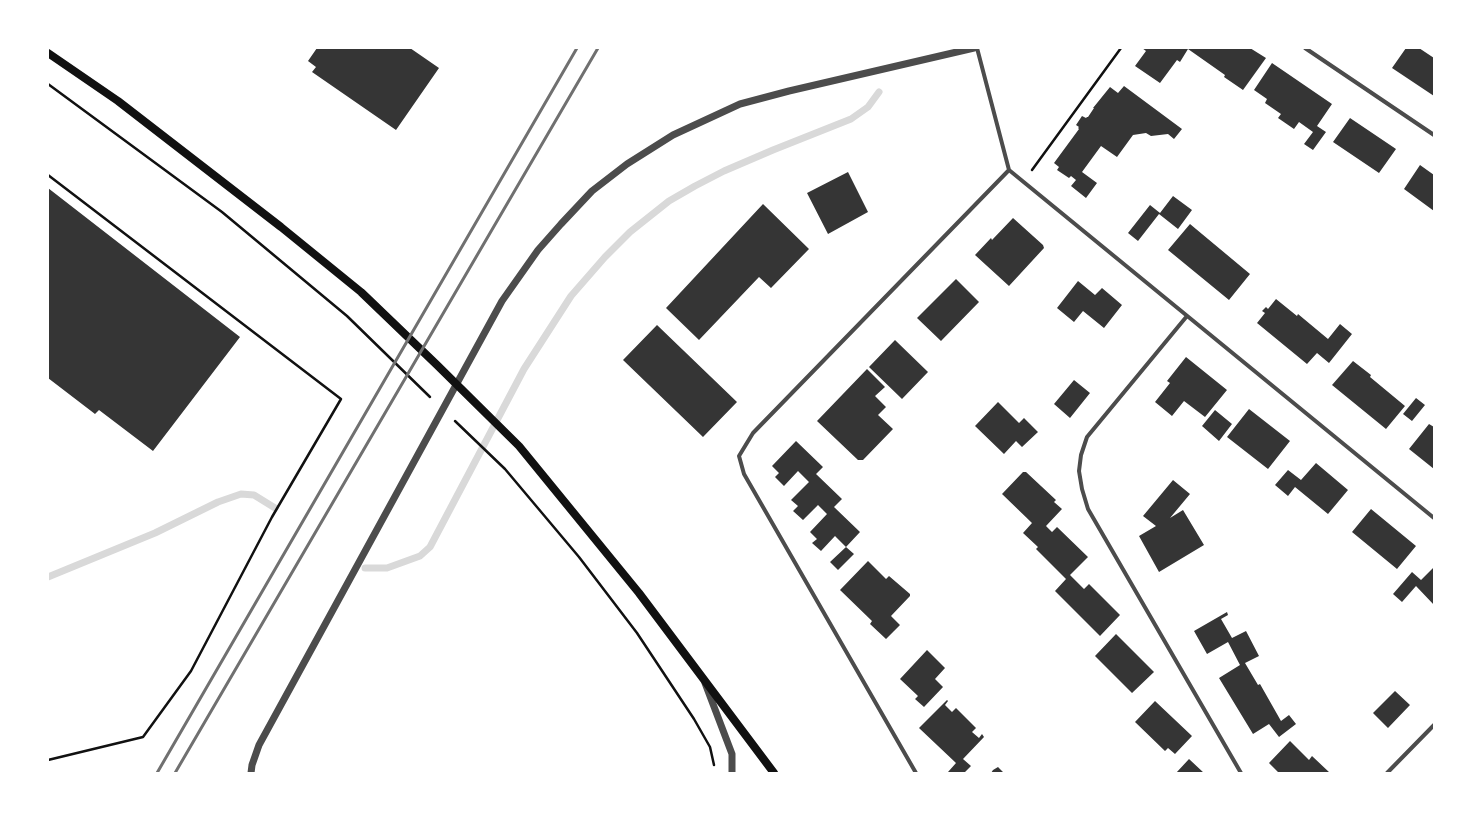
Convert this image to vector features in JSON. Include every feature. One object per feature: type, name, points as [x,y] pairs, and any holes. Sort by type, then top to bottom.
[{"type":"main road","points":[[48,53],[118,101],[281,227],[361,292],[437,365],[518,446],[639,593],[774,773]]},
{"type":"street","points":[[251,773],[259,744],[502,301],[538,250],[592,192],[627,164],[673,135],[740,104],[789,91],[975,48],[1009,170],[1434,518]]},
{"type":"street","points":[[1305,48],[1434,135]]},
{"type":"street","points":[[916,773],[744,474],[739,456],[753,433],[1009,170]]},
{"type":"street","points":[[1187,316],[1088,437],[1081,455],[1079,471],[1082,489],[1088,509],[1241,773]]},
{"type":"street","points":[[703,677],[732,754],[732,773]]},
{"type":"street","points":[[1386,773],[1434,725]]},
{"type":"path","points":[[1024,182],[1121,48]]},
{"type":"path","points":[[48,84],[222,212],[347,316],[432,399]]},
{"type":"path","points":[[48,175],[341,399],[272,517],[191,671],[143,737],[48,760]]},
{"type":"path","points":[[454,421],[505,469],[579,557],[637,632],[694,719],[710,747],[714,766]]},
{"type":"building","points":[[317,48],[410,48],[439,68],[396,130],[312,72],[316,67],[308,61]]},
{"type":"building","points":[[1142,48],[1250,48],[1266,58],[1243,90],[1224,77],[1225,75],[1188,49],[1180,62],[1177,60],[1160,83],[1135,66],[1146,51]]},
{"type":"building","points":[[1406,48],[1419,48],[1434,58],[1434,96],[1392,68]]},
{"type":"building","points":[[1272,63],[1332,104],[1317,126],[1326,132],[1313,150],[1304,144],[1313,132],[1299,122],[1294,129],[1278,118],[1281,114],[1265,103],[1267,99],[1254,90]]},
{"type":"building","points":[[1124,86],[1182,129],[1174,139],[1168,134],[1151,136],[1146,133],[1133,135],[1117,157],[1101,146],[1082,172],[1097,183],[1086,198],[1071,186],[1076,180],[1071,176],[1069,178],[1057,170],[1059,167],[1054,163],[1079,129],[1076,125],[1082,116],[1086,118],[1088,117],[1093,108],[1110,87],[1118,93]]},
{"type":"building","points":[[1350,118],[1396,149],[1379,173],[1333,142]]},
{"type":"building","points":[[1420,165],[1434,175],[1434,211],[1404,189]]},
{"type":"building","points":[[848,172],[868,212],[828,234],[807,193]]},
{"type":"building","points":[[48,188],[240,337],[153,451],[99,410],[95,414],[48,378]]},
{"type":"building","points":[[1173,196],[1192,210],[1178,229],[1159,214],[1138,241],[1128,233],[1150,205],[1160,213]]},
{"type":"building","points":[[763,204],[809,249],[771,288],[759,277],[699,340],[666,308]]},
{"type":"building","points":[[1013,218],[1043,245],[1044,248],[1009,286],[975,255]]},
{"type":"building","points":[[1190,224],[1250,274],[1229,300],[1168,250]]},
{"type":"building","points":[[956,279],[979,302],[941,341],[917,318]]},
{"type":"building","points":[[1078,281],[1095,295],[1102,288],[1122,305],[1104,328],[1083,311],[1074,322],[1057,308]]},
{"type":"building","points":[[1276,299],[1297,316],[1298,314],[1328,339],[1340,324],[1352,334],[1329,363],[1317,353],[1307,364],[1257,323],[1265,313],[1262,311],[1266,307],[1268,309]]},
{"type":"building","points":[[657,325],[737,402],[703,437],[623,360]]},
{"type":"building","points":[[895,340],[928,372],[902,399],[869,367]]},
{"type":"building","points":[[1186,357],[1227,390],[1205,417],[1184,401],[1172,416],[1155,402],[1170,383],[1167,381]]},
{"type":"building","points":[[1353,361],[1405,406],[1386,429],[1332,385]]},
{"type":"building","points":[[867,369],[885,387],[875,396],[886,407],[878,415],[893,429],[863,460],[858,460],[817,421]]},
{"type":"building","points":[[1074,380],[1090,393],[1070,418],[1054,404]]},
{"type":"building","points":[[1416,398],[1425,405],[1412,421],[1403,414]]},
{"type":"building","points":[[998,402],[1019,423],[1024,418],[1038,432],[1022,447],[1016,441],[1004,454],[975,426]]},
{"type":"building","points":[[1249,409],[1290,441],[1268,469],[1227,437]]},
{"type":"building","points":[[1215,410],[1232,424],[1219,441],[1202,426]]},
{"type":"building","points":[[1429,424],[1434,427],[1434,469],[1409,449]]},
{"type":"building","points":[[796,441],[823,467],[816,474],[842,499],[834,507],[860,532],[846,547],[835,536],[821,551],[812,543],[817,539],[810,532],[827,514],[818,505],[803,520],[793,511],[798,506],[791,500],[809,482],[798,471],[784,486],[775,477],[779,473],[772,466]]},
{"type":"building","points":[[1316,463],[1348,490],[1328,514],[1295,487],[1288,496],[1275,485],[1288,470],[1301,480]]},
{"type":"building","points":[[1023,472],[1026,472],[1056,500],[1054,502],[1062,509],[1046,526],[1052,532],[1057,527],[1088,557],[1070,575],[1084,589],[1089,584],[1120,615],[1100,636],[1055,591],[1066,579],[1036,549],[1038,547],[1023,533],[1032,523],[1002,494]]},
{"type":"building","points":[[1173,480],[1190,494],[1170,518],[1183,510],[1204,545],[1159,572],[1139,536],[1156,526],[1143,516]]},
{"type":"building","points":[[1371,509],[1416,546],[1397,569],[1352,532]]},
{"type":"building","points":[[846,547],[854,554],[838,570],[830,562]]},
{"type":"building","points":[[868,561],[886,579],[889,576],[910,594],[910,596],[891,616],[900,625],[886,639],[870,624],[872,621],[840,590]]},
{"type":"building","points":[[1434,567],[1434,605],[1416,586],[1402,602],[1393,594],[1412,572],[1421,580]]},
{"type":"building","points":[[1227,612],[1228,615],[1221,619],[1232,638],[1246,631],[1259,656],[1245,663],[1258,685],[1260,684],[1281,721],[1289,715],[1296,724],[1279,737],[1269,724],[1253,734],[1219,678],[1240,665],[1228,642],[1207,654],[1194,631]]},
{"type":"building","points":[[1116,634],[1154,672],[1132,693],[1095,656]]},
{"type":"building","points":[[927,650],[945,668],[935,679],[943,687],[924,707],[915,699],[918,696],[900,679]]},
{"type":"building","points":[[1395,691],[1410,705],[1388,728],[1373,713]]},
{"type":"building","points":[[947,700],[948,701],[945,705],[952,712],[956,708],[976,728],[972,732],[979,738],[982,734],[984,737],[963,759],[971,766],[964,773],[948,772],[956,763],[919,728]]},
{"type":"building","points":[[1155,701],[1192,736],[1175,754],[1168,748],[1165,751],[1135,722]]},
{"type":"building","points":[[1290,741],[1309,760],[1312,756],[1330,773],[1279,773],[1269,763]]},
{"type":"building","points":[[1189,759],[1204,773],[1176,773]]},
{"type":"building","points":[[998,767],[1004,773],[991,773],[993,770]]},
{"type":"waterway","points":[[365,568],[387,568],[420,556],[430,547],[524,369],[571,296],[605,257],[630,232],[669,201],[724,171],[851,119],[868,107],[879,92]]},
{"type":"waterway","points":[[48,577],[155,533],[218,502],[241,494],[254,495],[275,508]]},
{"type":"railway","points":[[157,773],[577,48]]},
{"type":"railway","points":[[175,773],[598,48]]}]
